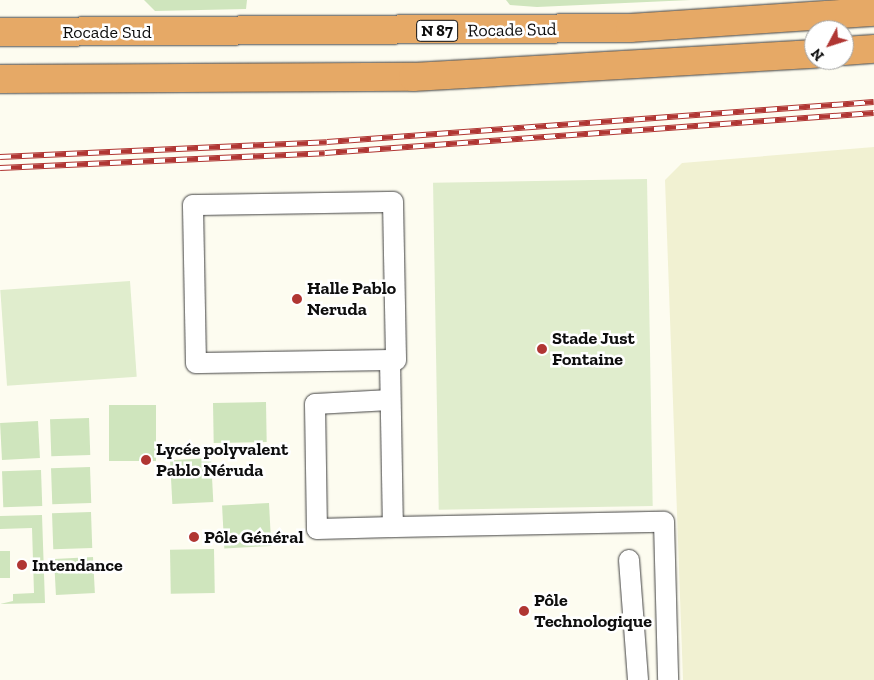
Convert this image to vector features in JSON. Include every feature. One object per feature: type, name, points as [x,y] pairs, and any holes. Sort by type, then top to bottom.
[{"type":"highway","name":"Rocade Sud","points":[[0,32],[630,28],[874,12]]},
{"type":"highway","points":[[854,50],[874,49]]},
{"type":"highway","points":[[0,79],[414,77],[804,55]]},
{"type":"lane","points":[[393,202],[396,360],[390,360],[196,363],[193,205],[393,202]]},
{"type":"lane","points":[[390,360],[393,528]]},
{"type":"lane","points":[[390,400],[315,404],[316,529],[664,522],[668,680]]},
{"type":"lane","points":[[629,560],[638,680]]},
{"type":"green space","points":[[144,0],[247,0],[246,9],[155,11]]},
{"type":"green space","points":[[506,0],[691,0],[537,7],[510,5]]},
{"type":"green space","points":[[874,147],[874,680],[683,680],[665,180],[682,163]]},
{"type":"green space","name":"Stade Just Fontaine","points":[[647,179],[653,506],[439,510],[433,183]]},
{"type":"green space","points":[[130,281],[137,377],[7,386],[0,290]]},
{"type":"green space","points":[[266,402],[267,442],[214,443],[213,403]]},
{"type":"green space","points":[[109,405],[156,405],[156,461],[109,461]]},
{"type":"green space","points":[[89,418],[90,455],[51,456],[50,419]]},
{"type":"green space","points":[[38,421],[40,458],[2,460],[0,423]]},
{"type":"green space","points":[[211,458],[213,502],[172,504],[170,460]]},
{"type":"green space","points":[[90,467],[91,503],[52,504],[51,468]]},
{"type":"green space","points":[[41,470],[42,506],[3,507],[2,471]]},
{"type":"green space","points":[[269,503],[271,546],[224,548],[222,505]]},
{"type":"green space","points":[[91,512],[92,548],[53,549],[52,513]]},
{"type":"green space","points":[[42,515],[45,603],[0,604],[13,601],[13,594],[34,593],[32,528],[0,529],[0,516]]},
{"type":"green space","points":[[214,549],[215,593],[171,594],[170,550]]},
{"type":"green space","points":[[0,551],[10,551],[10,578],[0,578]]},
{"type":"green space","points":[[93,557],[95,593],[56,595],[54,559]]},
{"type":"railway","points":[[0,157],[327,142],[874,102]]},
{"type":"railway","points":[[0,168],[325,153],[874,113]]},
{"type":"place","name":"Halle Pablo Neruda","points":[[297,299]]},
{"type":"place","name":"Stade Just Fontaine","points":[[542,349]]},
{"type":"place","name":"Lycée polyvalent Pablo Néruda","points":[[146,460]]},
{"type":"place","name":"Pôle Général","points":[[194,537]]},
{"type":"place","name":"Intendance","points":[[22,565]]},
{"type":"place","name":"Pôle Technologique","points":[[524,611]]}]
